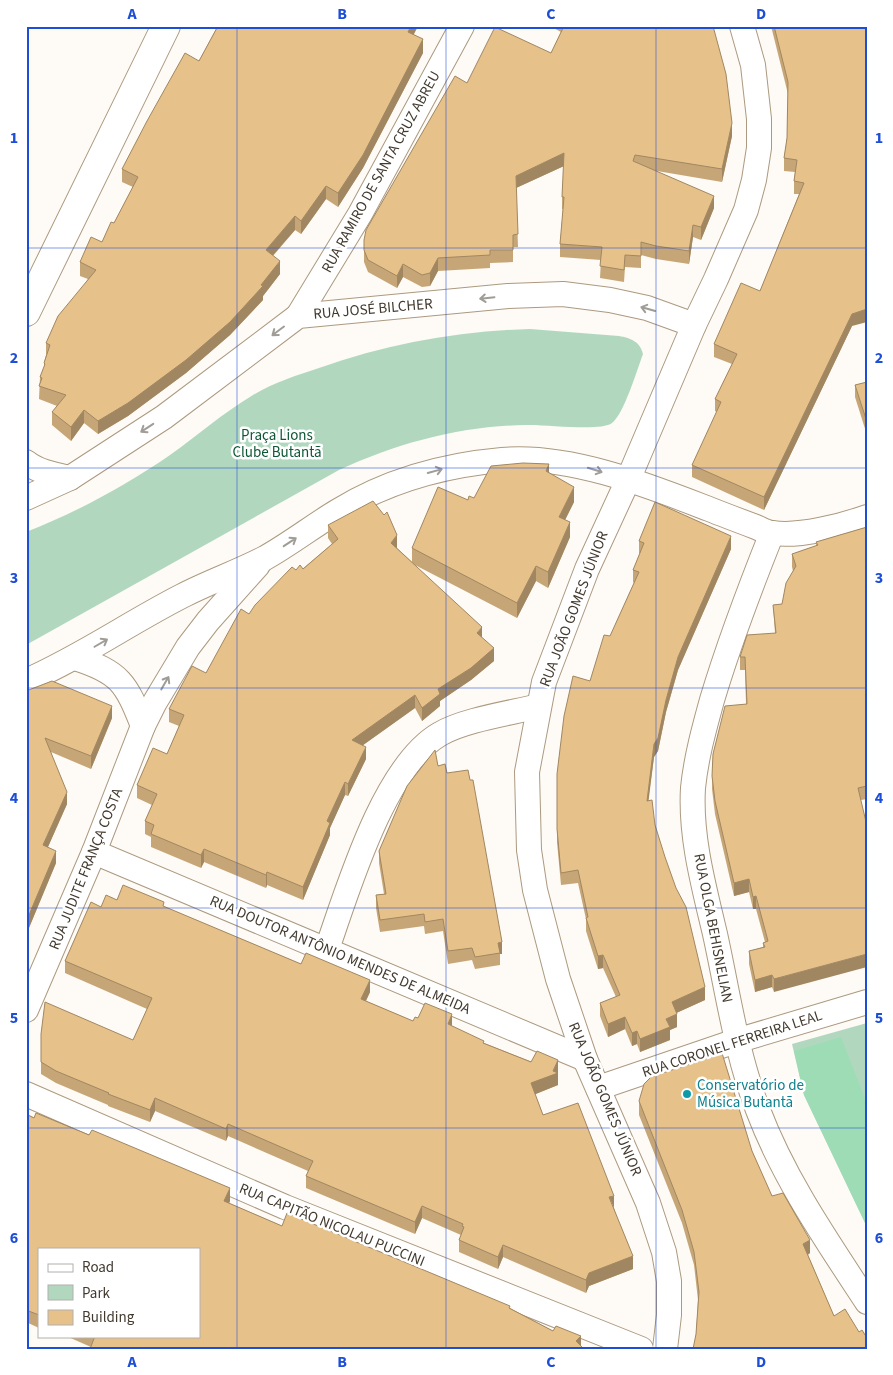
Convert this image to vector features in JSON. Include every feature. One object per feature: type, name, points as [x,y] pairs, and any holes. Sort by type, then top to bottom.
[{"type":"main road","points":[[26,312],[166,26]]},
{"type":"street","name":"RUA RAMIRO DE SANTA CRUZ ABREU","points":[[298,316],[360,214],[462,26]]},
{"type":"street","name":"RUA JOÃO GOMES JÚNIOR","points":[[666,1349],[669,1281],[664,1252],[648,1203],[584,1058],[558,979],[535,890],[529,850],[527,772],[544,682],[587,570],[746,210],[754,180],[759,148],[758,98],[753,65],[742,26]]},
{"type":"street","name":"RUA JOSÉ BILCHER","points":[[26,498],[70,478],[164,417],[298,316],[508,296],[563,294],[610,300],[648,308],[694,325]]},
{"type":"street","points":[[26,682],[74,658],[182,596],[265,558],[340,510],[378,489],[454,467],[504,460],[537,460],[582,466],[683,499],[772,533],[816,530],[867,517]]},
{"type":"street","points":[[26,462],[30,466],[52,474],[70,478]]},
{"type":"street","name":"RUA OLGA BEHISNELIAN","points":[[772,533],[738,619],[700,744],[693,788],[693,815],[698,852],[736,1041],[757,1108],[778,1158],[832,1250],[867,1302]]},
{"type":"street","name":"RUA JUDITE FRANÇA COSTA","points":[[26,1010],[94,852],[143,726],[159,694],[188,647],[208,621],[265,558]]},
{"type":"street","points":[[74,658],[93,664],[118,678],[132,698],[143,726]]},
{"type":"street","points":[[327,950],[351,879],[390,788],[414,755],[440,734],[467,724],[539,706]]},
{"type":"street","name":"RUA DOUTOR ANTÔNIO MENDES DE ALMEIDA","points":[[94,852],[584,1058]]},
{"type":"street","name":"RUA CORONEL FERREIRA LEAL","points":[[598,1088],[736,1041],[867,1002]]},
{"type":"street","name":"RUA CAPITÃO NICOLAU PUCCINI","points":[[26,1094],[285,1206],[641,1349]]},
{"type":"green space","name":"Praça Lions Clube Butantã","points":[[530,329],[619,336],[631,339],[640,346],[643,354],[634,380],[621,411],[612,423],[596,427],[526,425],[477,429],[407,444],[361,460],[339,470],[26,645],[26,532],[64,516],[118,488],[170,455],[242,402],[285,380],[371,352],[423,340],[503,330]]},
{"type":"green space","points":[[867,1023],[867,1227],[804,1095],[792,1044]]},
{"type":"green space","points":[[841,1037],[867,1104],[867,1227],[804,1095],[794,1051]]},
{"type":"building","points":[[218,26],[411,26],[408,32],[423,39],[363,155],[338,193],[326,186],[301,221],[295,216],[266,250],[280,261],[261,285],[263,286],[230,322],[186,360],[128,403],[98,421],[84,410],[71,427],[52,412],[66,395],[39,386],[50,345],[46,343],[58,316],[96,270],[80,262],[91,237],[102,242],[111,222],[114,223],[138,177],[122,169],[147,121],[185,53],[199,61]]},
{"type":"building","points":[[564,26],[713,26],[726,74],[732,123],[722,169],[635,155],[633,161],[714,196],[701,227],[693,225],[689,251],[641,242],[641,256],[625,255],[624,270],[600,266],[602,247],[560,244],[564,197],[562,197],[564,153],[516,176],[518,234],[513,235],[513,250],[490,250],[490,255],[438,258],[430,273],[422,275],[403,264],[397,276],[368,260],[364,250],[366,230],[455,76],[467,83],[495,27],[551,53]]},
{"type":"building","points":[[774,26],[867,26],[867,309],[852,314],[764,497],[692,465],[721,402],[715,399],[737,354],[714,344],[741,283],[760,291],[804,183],[794,181],[797,160],[784,158],[787,138],[788,82]]},
{"type":"building","points":[[867,382],[867,422],[855,385]]},
{"type":"building","points":[[523,463],[549,464],[546,471],[574,487],[559,517],[570,522],[548,572],[536,566],[517,603],[412,548],[438,487],[468,500],[469,496],[474,498],[491,466]]},
{"type":"building","points":[[373,501],[384,515],[387,512],[397,535],[391,543],[482,627],[477,633],[494,648],[471,668],[438,689],[440,694],[422,708],[415,695],[352,740],[366,747],[348,784],[345,782],[327,821],[330,823],[303,887],[267,872],[266,875],[204,849],[201,855],[151,834],[154,825],[145,821],[157,794],[137,785],[153,748],[167,754],[184,715],[169,709],[192,666],[206,673],[241,609],[249,614],[255,605],[292,567],[296,570],[300,565],[303,569],[338,539],[328,525]]},
{"type":"building","points":[[655,502],[731,536],[678,657],[658,738],[654,744],[647,801],[652,800],[655,825],[665,857],[676,888],[686,907],[705,987],[672,1002],[677,1014],[666,1019],[670,1027],[640,1039],[637,1031],[632,1033],[625,1017],[608,1024],[600,1003],[620,995],[603,955],[598,956],[586,918],[588,917],[578,870],[561,873],[557,829],[557,774],[564,716],[573,676],[590,681],[604,635],[610,636],[639,572],[633,570],[644,543],[639,541]]},
{"type":"building","points":[[867,527],[867,786],[858,788],[867,826],[867,954],[774,979],[772,975],[755,980],[749,951],[765,947],[763,943],[768,941],[756,896],[753,897],[749,879],[734,883],[715,801],[712,776],[713,754],[725,706],[747,704],[745,657],[740,657],[747,635],[776,633],[773,605],[782,604],[786,583],[796,566],[792,554],[818,545],[816,542]]},
{"type":"building","points":[[52,681],[112,706],[91,756],[45,738],[67,792],[43,845],[56,851],[26,922],[26,691]]},
{"type":"building","points":[[435,750],[438,766],[445,764],[447,773],[468,770],[470,780],[473,780],[502,942],[498,943],[500,953],[475,957],[472,948],[448,951],[443,919],[425,922],[424,914],[380,920],[376,895],[386,894],[379,851],[407,786]]},
{"type":"building","points":[[123,885],[164,902],[163,906],[301,964],[306,953],[370,980],[361,999],[413,1021],[415,1017],[418,1018],[425,1003],[452,1014],[448,1024],[484,1041],[483,1043],[531,1062],[537,1051],[558,1060],[553,1071],[558,1073],[531,1083],[543,1115],[578,1103],[614,1196],[609,1197],[633,1256],[589,1273],[586,1280],[503,1245],[498,1257],[459,1240],[464,1227],[462,1226],[463,1224],[422,1206],[415,1222],[306,1176],[313,1161],[228,1124],[226,1129],[155,1098],[150,1110],[108,1094],[56,1071],[41,1062],[41,1034],[45,1002],[133,1040],[152,998],[65,961],[91,902],[101,907],[106,895],[117,900]]},
{"type":"building","points":[[722,1053],[752,1151],[772,1196],[783,1193],[810,1240],[803,1244],[834,1316],[845,1309],[859,1332],[862,1330],[867,1338],[867,1349],[693,1349],[699,1292],[694,1252],[682,1210],[639,1101],[644,1084],[651,1077]]},
{"type":"building","points":[[36,1113],[89,1135],[92,1130],[230,1188],[224,1201],[282,1226],[287,1213],[510,1306],[509,1308],[553,1331],[556,1326],[581,1336],[576,1341],[584,1349],[90,1349],[94,1338],[200,1338],[200,1248],[38,1248],[38,1315],[26,1310],[26,1114],[34,1118]]},
{"type":"place","name":"Conservatório de Música Butantã","points":[[687,1094]]}]
